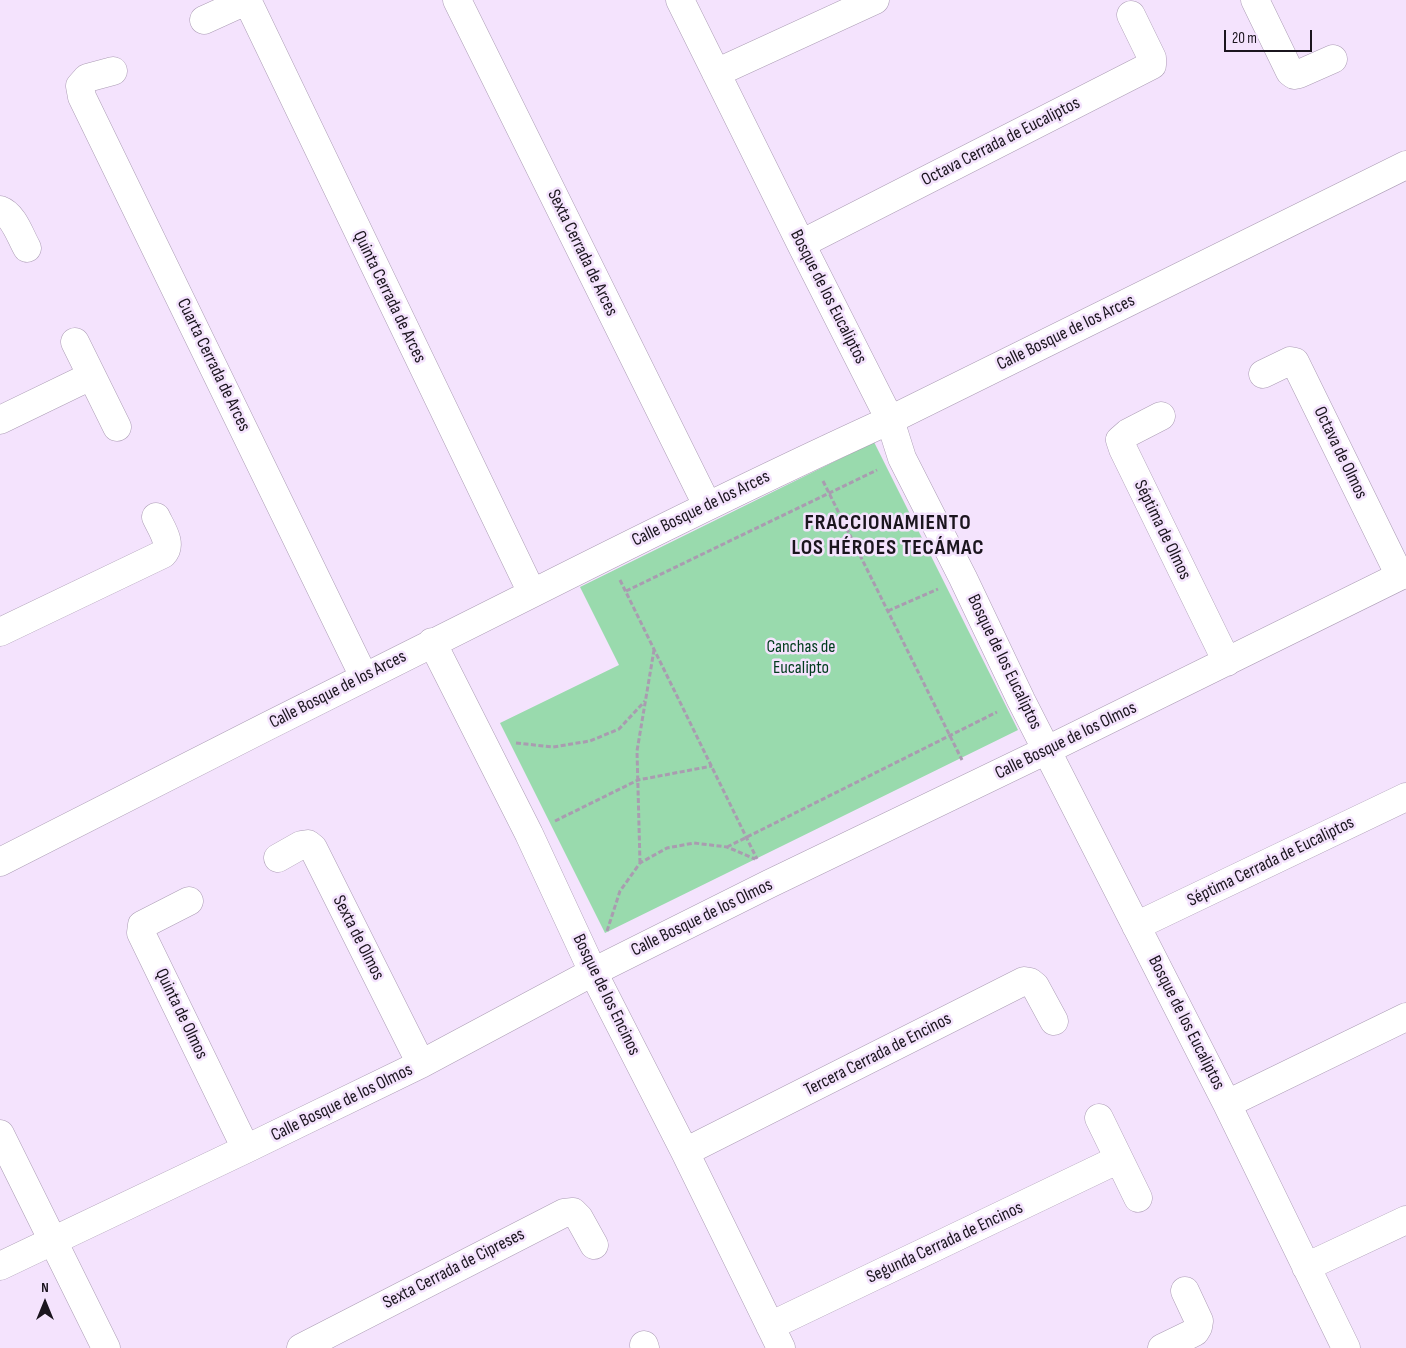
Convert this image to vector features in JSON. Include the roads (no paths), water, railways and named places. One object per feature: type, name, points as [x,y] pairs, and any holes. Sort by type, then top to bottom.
[{"type":"street","name":"Quinta Cerrada de Arces","points":[[204,20],[247,0],[532,593]]},
{"type":"street","name":"Sexta Cerrada de Arces","points":[[457,0],[707,505]]},
{"type":"street","name":"Bosque de los Eucaliptos","points":[[680,0],[890,420],[902,458],[963,578],[1021,700],[1227,1104],[1346,1348]]},
{"type":"street","points":[[716,73],[875,0]]},
{"type":"street","points":[[1255,0],[1290,72],[1294,75],[1299,74],[1333,59]]},
{"type":"street","name":"Octava Cerrada de Eucaliptos","points":[[801,244],[1152,65],[1152,58],[1131,14]]},
{"type":"street","name":"Cuarta Cerrada de Arces","points":[[114,71],[87,78],[80,86],[82,97],[364,677]]},
{"type":"street","name":"Calle Bosque de los Arces","points":[[0,862],[432,642],[707,505],[890,420],[1406,165]]},
{"type":"street","points":[[0,210],[10,217],[27,248]]},
{"type":"street","points":[[75,342],[117,427]]},
{"type":"street","name":"Octava de Olmos","points":[[1263,374],[1290,361],[1295,362],[1403,575]]},
{"type":"street","points":[[0,420],[91,376]]},
{"type":"street","name":"Séptima de Olmos","points":[[1162,416],[1128,433],[1120,440],[1227,662]]},
{"type":"street","points":[[0,632],[162,554],[168,544],[156,518]]},
{"type":"street","name":"Calle Bosque de los Olmos","points":[[0,1266],[421,1064],[593,972],[1403,575]]},
{"type":"street","name":"Bosque de los Encinos","points":[[432,642],[530,834],[593,972],[685,1152],[775,1337]]},
{"type":"street","name":"Séptima Cerrada de Eucaliptos","points":[[1136,926],[1406,797]]},
{"type":"street","name":"Sexta de Olmos","points":[[278,858],[301,845],[308,844],[313,848],[421,1064]]},
{"type":"street","name":"Quinta de Olmos","points":[[189,901],[142,925],[141,933],[246,1149]]},
{"type":"street","name":"Tercera Cerrada de Encinos","points":[[685,1152],[1024,981],[1030,982],[1035,986],[1054,1021]]},
{"type":"street","points":[[1227,1104],[1406,1017]]},
{"type":"street","points":[[1099,1118],[1138,1198]]},
{"type":"street","points":[[0,1134],[106,1348]]},
{"type":"street","name":"Segunda Cerrada de Encinos","points":[[775,1337],[1119,1159]]},
{"type":"street","name":"Sexta Cerrada de Cipreses","points":[[300,1348],[564,1213],[573,1212],[580,1218],[594,1245]]},
{"type":"street","points":[[1306,1267],[1406,1220]]},
{"type":"street","points":[[1162,1348],[1195,1332],[1198,1327],[1199,1320],[1185,1290]]},
{"type":"district","name":"FRACCIONAMIENTO LOS HÉROES TECÁMAC","points":[[888,536]]},
{"type":"park label","name":"Canchas de Eucalipto","points":[[801,658]]}]
